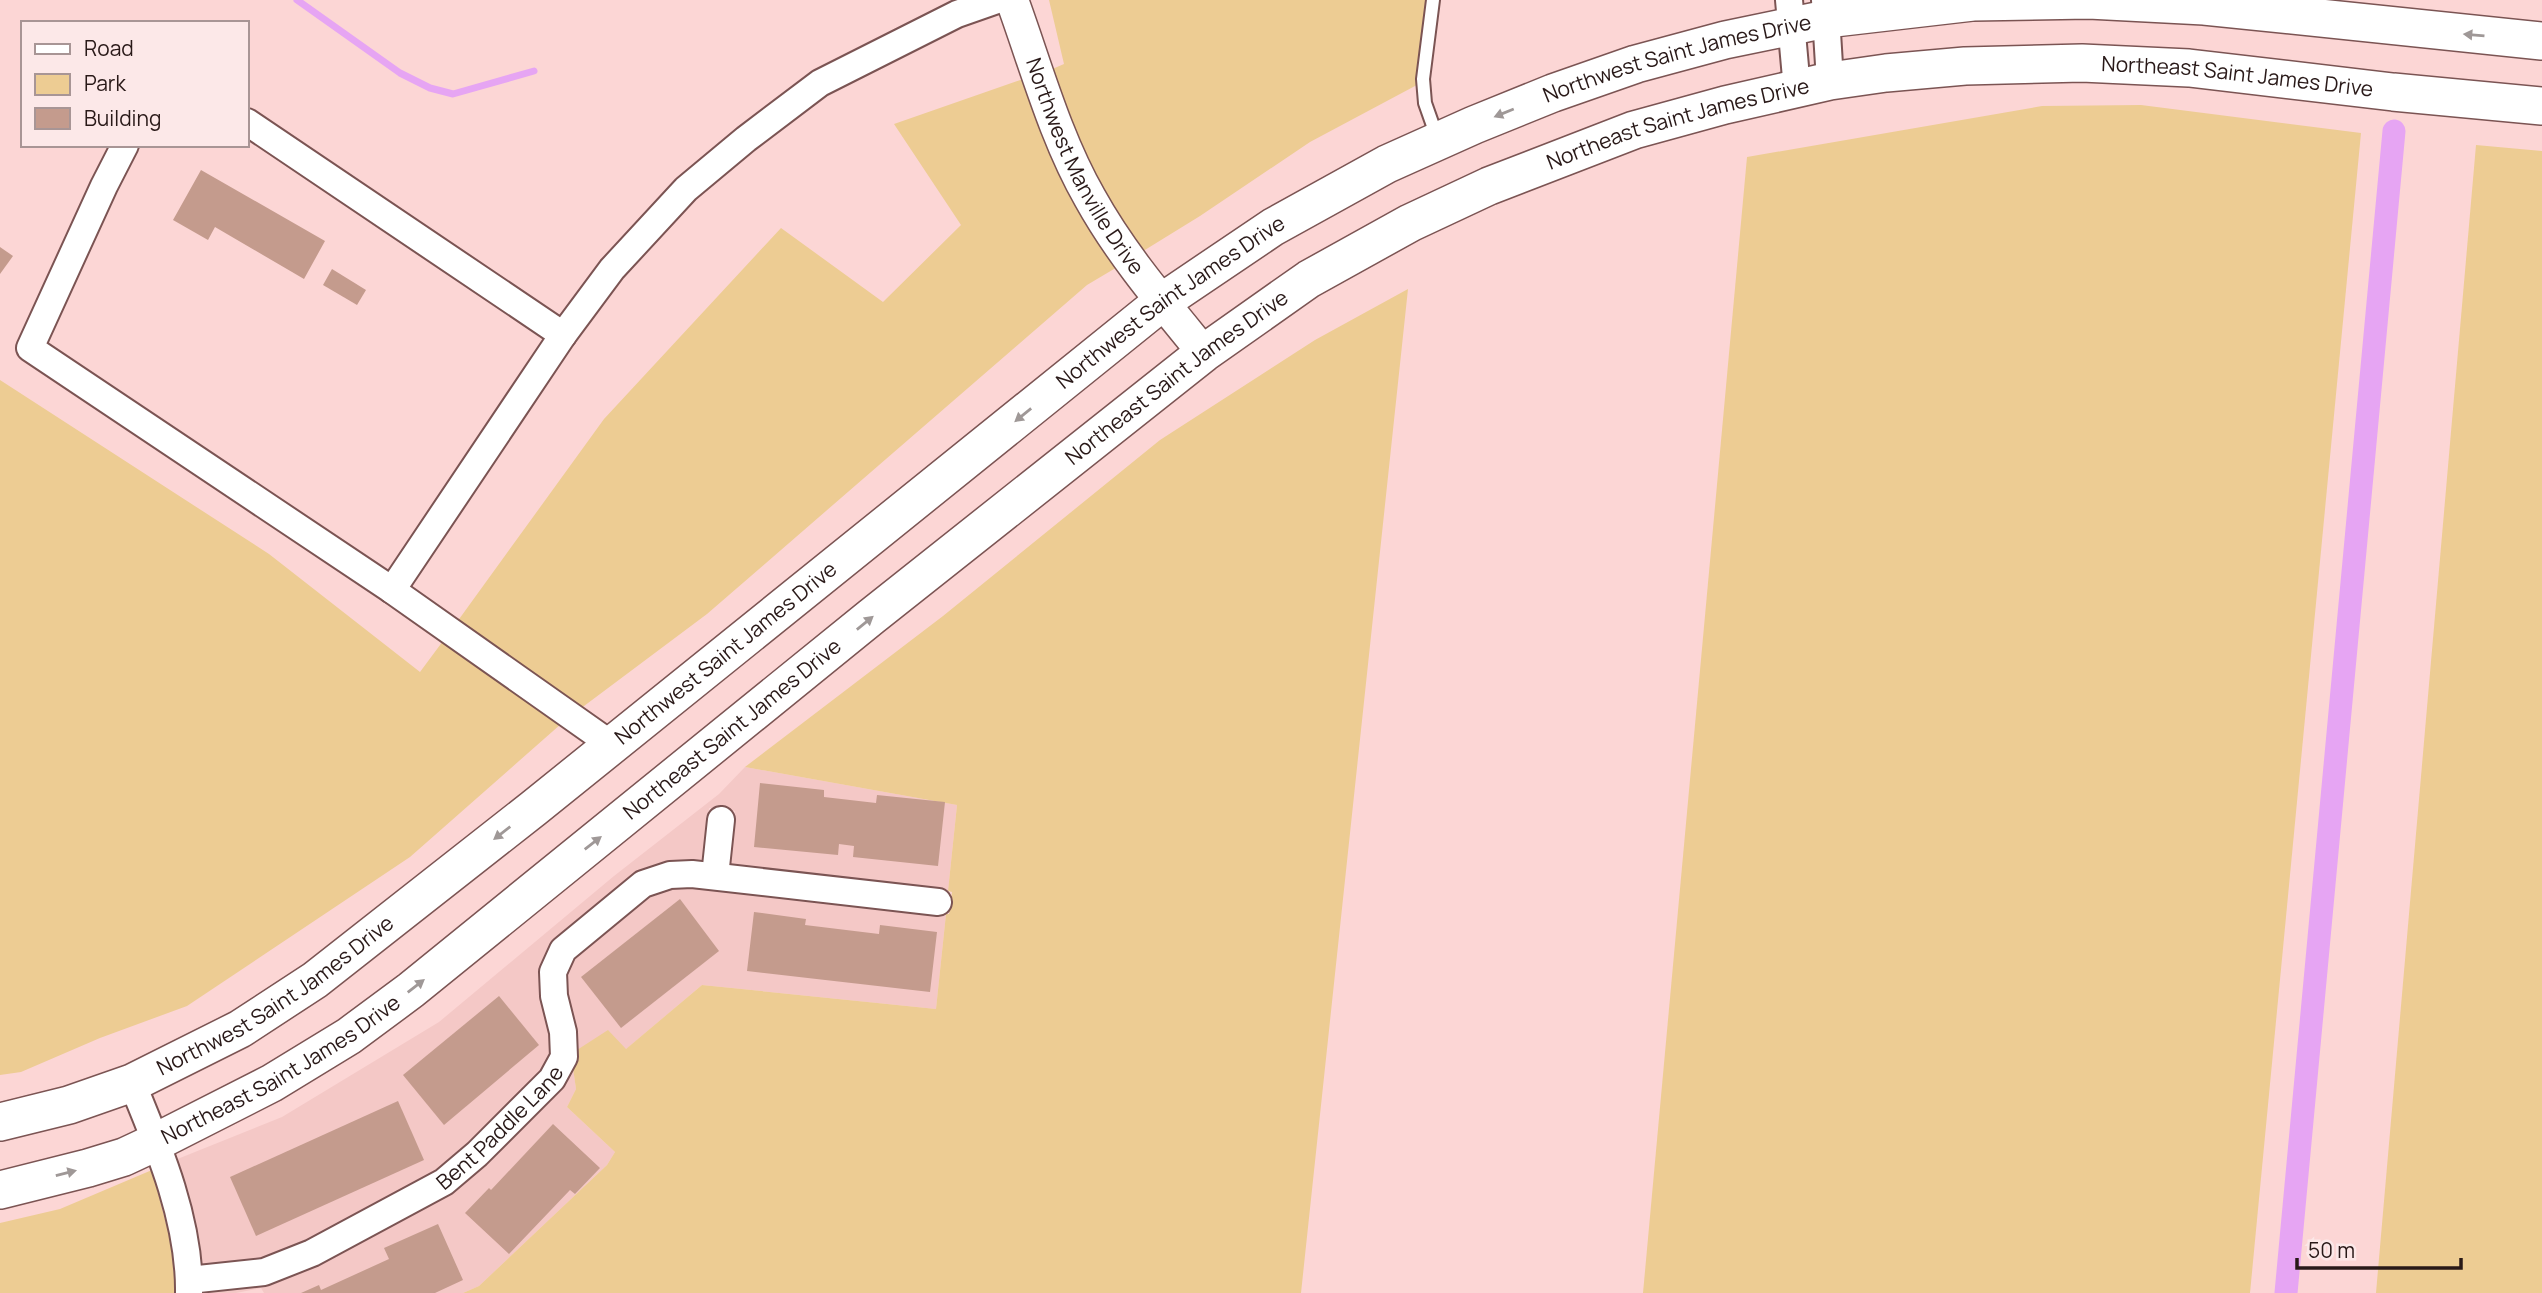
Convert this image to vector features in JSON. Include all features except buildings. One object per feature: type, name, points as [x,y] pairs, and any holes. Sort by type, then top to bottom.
[{"type":"main road","name":"Northwest Saint James Drive","points":[[0,1122],[69,1105],[132,1083],[240,1029],[315,980],[1162,302],[1273,227],[1387,164],[1438,141],[1553,93],[1636,64],[1725,40],[1790,13],[1973,2],[2089,0],[2204,6],[2542,41]]},
{"type":"main road","name":"Northeast Saint James Drive","points":[[0,1190],[124,1157],[272,1083],[349,1036],[411,990],[1204,352],[1309,279],[1410,223],[1489,186],[1634,130],[1725,104],[1886,73],[1965,66],[2082,63],[2189,68],[2542,106]]},
{"type":"street","points":[[392,590],[563,335],[612,269],[686,189],[820,83],[957,14],[997,0]]},
{"type":"street","name":"Northwest Manville Drive","points":[[1012,0],[1063,145],[1088,197],[1116,242],[1204,352]]},
{"type":"street","points":[[1814,85],[1826,10]]},
{"type":"street","points":[[1790,13],[1814,85]]},
{"type":"street","points":[[248,123],[563,335]]},
{"type":"street","points":[[124,147],[30,348],[392,590],[611,745]]},
{"type":"street","points":[[715,876],[721,820]]},
{"type":"street","name":"Bent Paddle Lane","points":[[189,1286],[264,1272],[312,1253],[444,1182],[477,1154],[552,1079],[564,1057],[564,1032],[554,996],[553,972],[563,950],[643,884],[670,875],[692,874],[938,902]]},
{"type":"street","points":[[132,1083],[156,1142],[179,1219],[189,1286]]},
{"type":"lane","points":[[1433,0],[1423,79],[1425,103],[1438,141]]},
{"type":"shaded area","points":[[745,767],[957,805],[948,891],[729,867],[735,811],[709,808],[704,864],[554,942],[551,1054],[541,1072],[468,1146],[436,1173],[306,1243],[260,1261],[200,1267],[175,1160],[282,1117],[439,1022],[614,876],[719,794]]},
{"type":"shaded area","points":[[693,885],[946,914],[936,1009],[702,985],[625,1050],[577,1050],[576,1029],[566,994],[566,975],[574,957],[650,894],[672,887]]},
{"type":"shaded area","points":[[573,1068],[576,1089],[567,1107],[615,1152],[607,1165],[479,1286],[463,1293],[264,1293],[261,1288],[236,1293],[202,1293],[202,1290],[317,1264]]},
{"type":"green space","points":[[1049,0],[1438,0],[1430,78],[1310,142],[1140,253],[1100,192],[1050,70],[1064,64]]},
{"type":"green space","points":[[1026,78],[1119,266],[1087,285],[707,614],[580,709],[457,622],[604,419],[781,228],[883,302],[961,225],[894,124]]},
{"type":"green space","points":[[2141,105],[2361,133],[2250,1293],[1643,1293],[1747,157],[2042,106]]},
{"type":"green space","points":[[2476,145],[2542,151],[2542,1293],[2376,1293]]},
{"type":"green space","points":[[1408,289],[1301,1293],[463,1293],[479,1286],[607,1165],[615,1152],[567,1107],[576,1089],[573,1068],[577,1050],[608,1030],[626,1049],[702,985],[936,1009],[946,914],[949,914],[952,892],[948,891],[957,805],[745,767],[943,616],[1160,440],[1315,340]]},
{"type":"green space","points":[[0,380],[269,554],[420,672],[443,641],[561,724],[410,857],[187,1006],[100,1038],[21,1072],[0,1075]]},
{"type":"green space","points":[[152,1170],[171,1243],[176,1293],[0,1293],[0,1223],[60,1209]]},
{"type":"waterway","points":[[297,0],[400,73],[430,88],[453,94],[534,71]]},
{"type":"waterway","points":[[2286,1293],[2394,131]]}]
